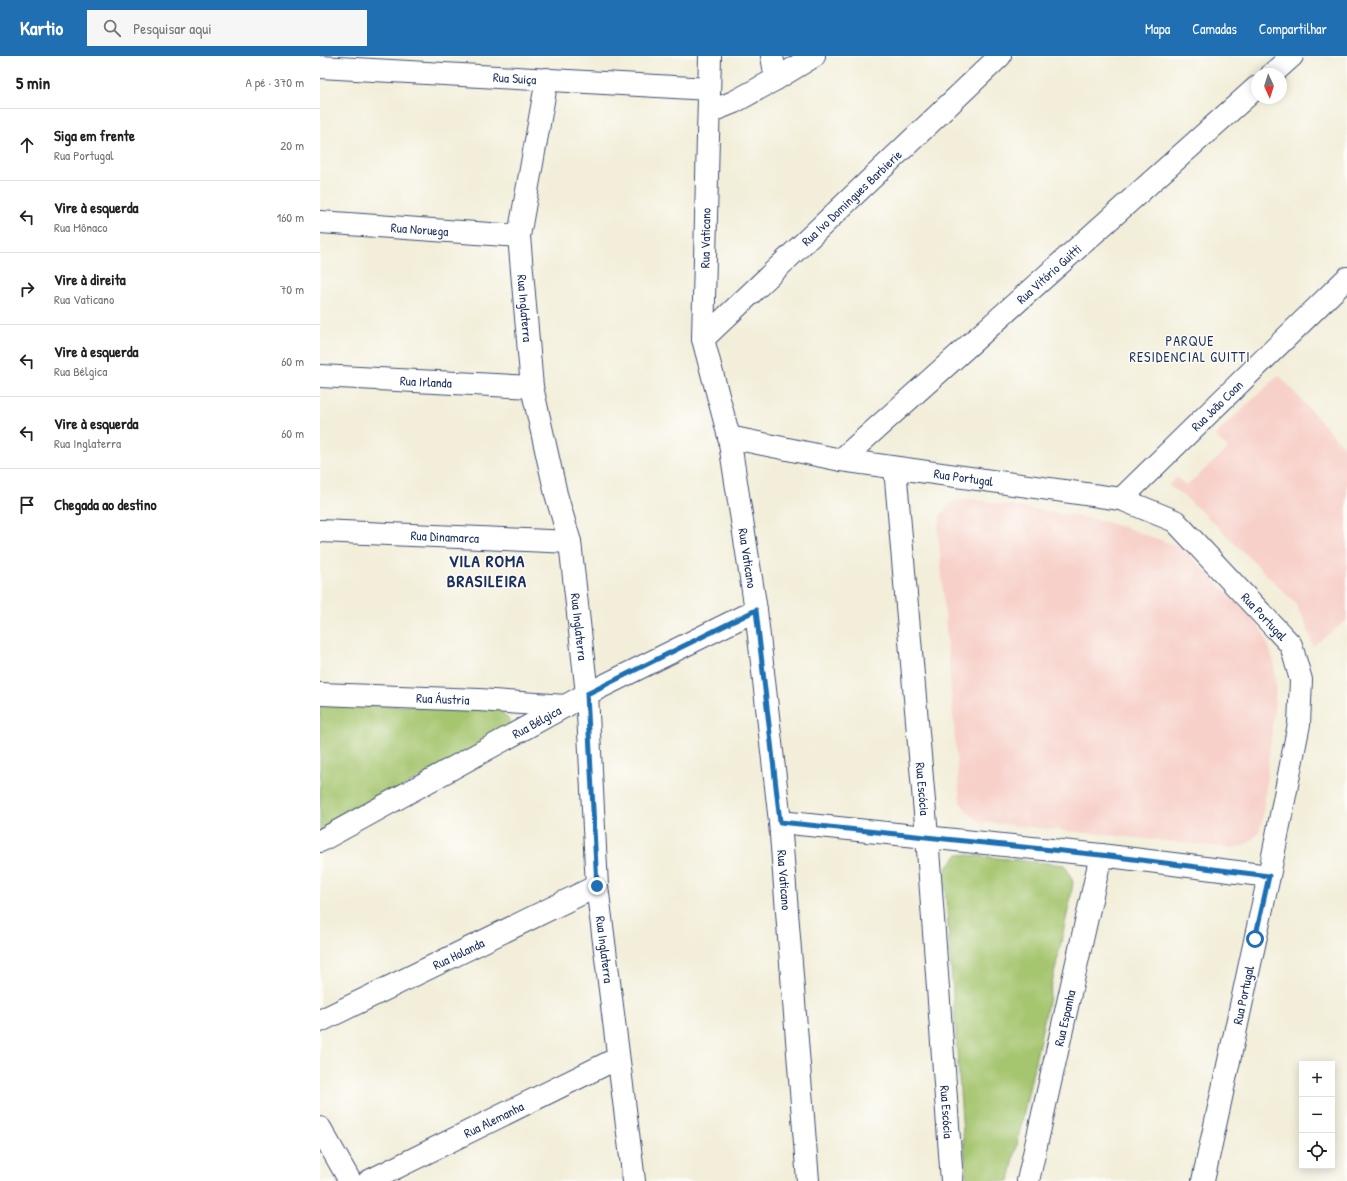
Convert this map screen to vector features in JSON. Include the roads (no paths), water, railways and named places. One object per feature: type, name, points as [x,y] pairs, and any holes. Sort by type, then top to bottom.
[{"type":"street","name":"Rua Vaticano","points":[[710,56],[703,338],[729,438],[756,610],[780,822],[808,1181]]},
{"type":"street","points":[[772,56],[776,79]]},
{"type":"street","points":[[708,112],[734,102],[814,56]]},
{"type":"street","name":"Rua Ivo Domingues Barbierie","points":[[703,338],[1000,56]]},
{"type":"street","points":[[1279,68],[1292,56]]},
{"type":"street","name":"Rua Suiça","points":[[320,67],[547,78],[709,89]]},
{"type":"street","name":"Rua Inglaterra","points":[[547,78],[519,236],[532,387],[556,494],[570,542],[587,694],[597,886],[634,1181]]},
{"type":"street","name":"Rua Vitório Guitti","points":[[841,460],[1251,92]]},
{"type":"street","name":"Rua Noruega","points":[[320,222],[519,236]]},
{"type":"street","name":"Rua João Coan","points":[[1121,499],[1347,278]]},
{"type":"street","name":"Rua Irlanda","points":[[320,376],[532,387]]},
{"type":"street","name":"Rua Portugal","points":[[729,438],[841,460],[1121,499],[1175,521],[1291,645],[1301,680],[1298,724],[1269,876],[1203,1181]]},
{"type":"street","name":"Rua Escócia","points":[[895,468],[927,836],[952,1181]]},
{"type":"street","name":"Rua Dinamarca","points":[[320,531],[570,542]]},
{"type":"street","name":"Rua Bélgica","points":[[320,841],[587,694],[756,610]]},
{"type":"street","name":"Rua Áustria","points":[[320,694],[479,700],[566,706]]},
{"type":"street","points":[[780,822],[1101,855],[1269,876]]},
{"type":"street","name":"Rua Espanha","points":[[1028,1181],[1101,855]]},
{"type":"street","name":"Rua Holanda","points":[[320,1021],[597,886]]},
{"type":"street","name":"Rua Alemanha","points":[[369,1181],[618,1058]]},
{"type":"street","points":[[320,1128],[350,1181]]},
{"type":"district","name":"PARQUE RESIDENCIAL GUITTI","points":[[1190,350]]},
{"type":"district","name":"VILA ROMA BRASILEIRA","points":[[487,571]]}]
